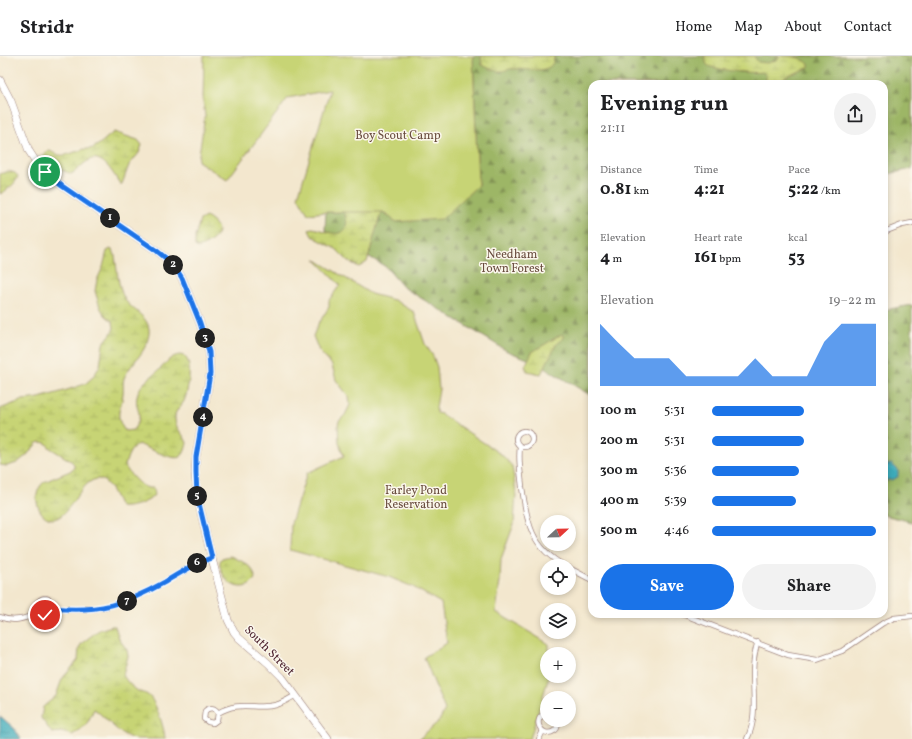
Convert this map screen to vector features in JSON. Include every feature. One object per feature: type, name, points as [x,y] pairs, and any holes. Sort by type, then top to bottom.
[{"type":"street","name":"South Street","points":[[0,80],[11,101],[29,151],[40,168],[62,186],[157,251],[173,264],[182,278],[200,323],[209,352],[210,374],[196,457],[197,495],[228,620],[234,632],[282,677],[328,739]]},
{"type":"street","points":[[888,230],[912,223]]},
{"type":"street","points":[[520,447],[519,460],[525,510],[530,528],[543,550],[555,559]]},
{"type":"street","points":[[53,608],[82,610],[99,609],[113,605],[132,599],[198,563],[212,558]]},
{"type":"street","points":[[576,572],[588,578]]},
{"type":"street","points":[[0,617],[9,620],[17,620],[39,613],[45,615],[49,614],[53,608],[49,599],[43,598],[38,601],[36,604],[36,609],[39,613]]},
{"type":"street","points":[[693,618],[758,642],[788,655],[817,660],[842,651],[883,623],[894,618],[912,616]]},
{"type":"street","points":[[747,739],[752,727],[754,704],[753,663],[754,653],[758,642]]},
{"type":"street","points":[[218,713],[237,706],[275,705],[296,695]]},
{"type":"street","points":[[540,718],[538,722],[539,727],[543,731],[549,733],[554,731],[556,727]]},
{"type":"street","points":[[539,739],[543,731]]},
{"type":"green space","name":"Boy Scout Camp","points":[[204,56],[473,56],[478,185],[442,219],[394,222],[391,217],[383,212],[326,212],[308,214],[298,197],[330,90],[288,98],[227,180],[198,161],[205,116],[203,101]]},
{"type":"green space","name":"Needham Town Forest","points":[[473,56],[912,56],[912,169],[888,174],[888,80],[588,80],[588,394],[533,361],[507,351],[403,287],[386,267],[325,230],[326,212],[383,212],[391,217],[478,185]]},
{"type":"green space","points":[[482,56],[554,56],[553,63],[550,67],[544,69],[511,69],[497,71],[482,65]]},
{"type":"green space","points":[[704,56],[754,56],[758,62],[768,63],[778,59],[778,56],[791,56],[806,61],[809,64],[809,67],[782,80],[766,80],[766,76],[763,72],[734,71],[707,65]]},
{"type":"green space","points":[[114,132],[138,140],[142,145],[139,153],[129,165],[122,184],[120,184],[108,166],[99,160],[89,160],[71,174],[47,164],[43,159],[43,155],[50,151],[58,155],[62,155],[82,149],[92,149]]},
{"type":"green space","points":[[8,171],[15,173],[18,176],[17,179],[8,189],[0,194],[0,174]]},
{"type":"green space","points":[[342,208],[384,209],[379,219],[367,262],[359,267],[348,261],[336,249],[312,236],[309,230],[311,228],[330,233],[340,233],[343,231],[347,222]]},
{"type":"green space","points":[[206,217],[213,221],[217,226],[217,234],[210,242],[198,248],[195,246],[195,237],[200,220]]},
{"type":"green space","points":[[111,249],[114,252],[119,283],[124,298],[127,303],[144,318],[149,328],[149,334],[145,347],[124,378],[119,420],[125,431],[133,430],[139,419],[136,401],[138,391],[147,380],[170,359],[182,355],[185,357],[189,365],[189,378],[186,397],[177,411],[175,423],[187,443],[183,454],[176,458],[138,444],[131,451],[125,466],[130,474],[141,484],[145,487],[153,488],[155,492],[149,500],[130,507],[120,507],[112,490],[103,480],[93,480],[87,484],[62,515],[51,519],[46,517],[38,508],[37,494],[39,488],[44,482],[70,471],[74,468],[74,464],[50,448],[46,443],[40,442],[37,443],[27,455],[17,463],[7,466],[0,465],[0,409],[23,400],[39,398],[85,384],[93,377],[100,366],[103,344],[114,328],[113,322],[104,314],[100,307],[95,291],[97,280],[103,267],[107,251]]},
{"type":"green space","name":"Farley Pond Reservation","points":[[315,259],[371,294],[394,300],[414,312],[425,344],[433,356],[437,367],[439,389],[436,408],[437,413],[441,414],[502,455],[512,466],[516,492],[514,524],[501,559],[496,612],[549,644],[549,647],[540,647],[540,683],[547,683],[544,691],[540,691],[540,706],[530,739],[419,739],[439,721],[445,710],[424,657],[447,643],[441,603],[413,587],[389,577],[290,550],[291,523],[307,473],[344,456],[339,443],[338,425],[339,421],[345,415],[350,405],[349,397],[336,380],[332,365],[319,351],[313,336],[319,322],[329,307],[329,300],[340,285]]},
{"type":"green space","points":[[912,305],[912,522],[888,516],[888,309]]},
{"type":"green space","points":[[562,334],[564,338],[556,345],[541,374],[527,371],[525,366],[532,352]]},
{"type":"green space","points":[[230,556],[246,564],[253,572],[255,579],[251,584],[244,587],[236,586],[228,582],[222,572],[220,563],[222,558]]},
{"type":"green space","points":[[115,626],[119,639],[127,650],[128,656],[123,675],[127,682],[134,688],[139,692],[148,695],[152,699],[160,716],[165,739],[134,739],[128,737],[94,709],[86,724],[72,735],[61,732],[52,733],[41,718],[43,707],[56,696],[62,679],[78,660],[79,648],[82,643],[99,630]]},
{"type":"water","points":[[888,464],[892,464],[898,470],[898,477],[888,480]]},
{"type":"water","points":[[0,716],[14,728],[21,739],[0,739]]},
{"type":"route","points":[[45,172],[62,186],[157,251],[173,264],[182,278],[200,323],[209,352],[210,374],[196,457],[196,473],[197,495],[212,558],[198,563],[150,591],[130,600],[99,609],[68,610],[53,608],[49,614],[45,615]]}]
